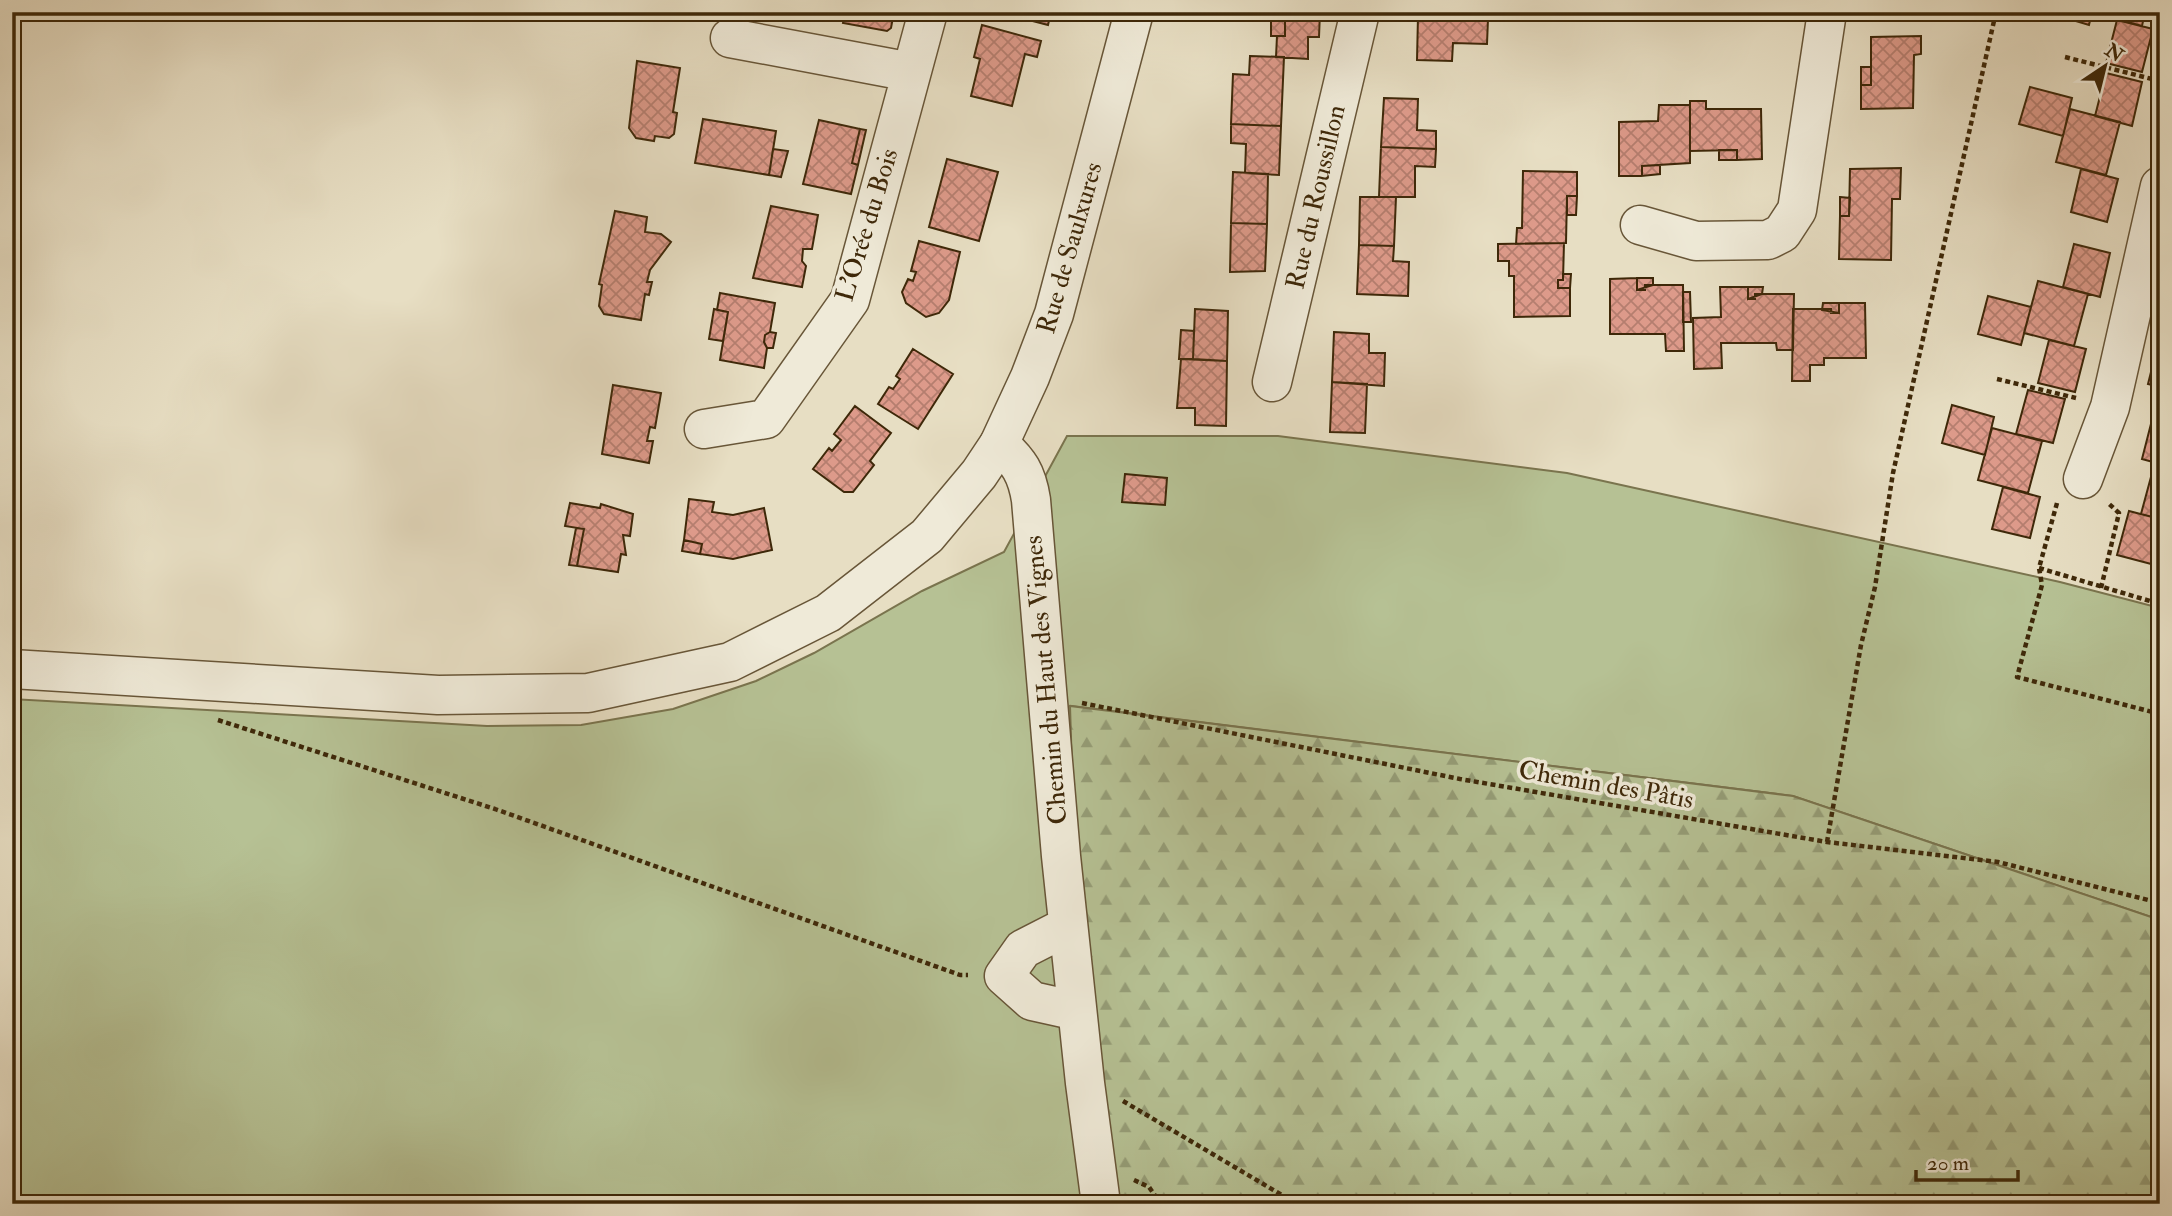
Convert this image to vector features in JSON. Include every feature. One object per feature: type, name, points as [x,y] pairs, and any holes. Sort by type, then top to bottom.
[{"type":"street","name":"L'Orée du Bois","points":[[704,429],[766,419],[850,300],[928,12]]},
{"type":"street","name":"Rue de Saulxures","points":[[12,669],[438,695],[588,693],[730,662],[828,613],[927,536],[989,459],[1030,377],[1054,314],[1135,12]]},
{"type":"street","name":"Rue du Roussillon","points":[[1272,382],[1360,12]]},
{"type":"street","points":[[1640,225],[1696,241],[1768,240],[1782,233],[1797,210],[1827,12]]},
{"type":"street","points":[[730,38],[911,72]]},
{"type":"street","points":[[2083,479],[2110,407],[2160,186]]},
{"type":"street","name":"Chemin du Haut des Vignes","points":[[989,459],[1016,458],[1027,477],[1068,926],[1101,1204]]},
{"type":"street","points":[[1068,926],[1023,949],[1004,976],[1032,1001],[1077,1011]]},
{"type":"path","points":[[1827,842],[1861,645],[1875,587],[1893,473],[1996,12]]},
{"type":"path","points":[[2065,57],[2160,81]]},
{"type":"path","points":[[1997,379],[2110,407]]},
{"type":"path","points":[[2101,587],[2119,513],[2083,479],[2057,502],[2039,568],[2042,585],[2017,677],[2160,714]]},
{"type":"path","points":[[2039,568],[2160,604]]},
{"type":"path","points":[[196,680],[208,717],[495,809],[960,975],[1004,976]]},
{"type":"path","name":"Chemin des Pâtis","points":[[1047,696],[1460,779],[1827,842],[1998,862],[2160,903]]},
{"type":"path","points":[[1085,1083],[1116,1096],[1297,1204]]},
{"type":"green space","points":[[1067,436],[1278,436],[1567,473],[2060,582],[2160,608],[2160,920],[1793,796],[1071,706],[1086,1204],[12,1204],[12,699],[487,726],[581,725],[673,709],[756,681],[814,653],[922,591],[1004,552]]},
{"type":"green space","points":[[1070,706],[1793,796],[2160,920],[2160,1204],[1086,1204]]},
{"type":"building","points":[[845,12],[894,12],[891,28],[887,31],[843,23]]},
{"type":"building","points":[[1018,12],[1051,12],[1048,25],[1017,17]]},
{"type":"building","points":[[1271,12],[1285,12],[1285,36],[1271,36]]},
{"type":"building","points":[[1285,12],[1320,12],[1319,37],[1308,37],[1308,59],[1276,57],[1277,36],[1285,36]]},
{"type":"building","points":[[1418,12],[1453,12],[1453,17],[1418,16]]},
{"type":"building","points":[[1729,12],[1785,12],[1785,17],[1729,17]]},
{"type":"building","points":[[2046,12],[2092,12],[2089,25]]},
{"type":"building","points":[[2092,12],[2145,12],[2142,26]]},
{"type":"building","points":[[1418,16],[1488,19],[1487,44],[1453,43],[1452,61],[1417,60]]},
{"type":"building","points":[[2117,20],[2153,29],[2142,72],[2106,63]]},
{"type":"building","points":[[982,25],[1041,41],[1037,57],[1025,54],[1012,106],[971,96],[980,59],[974,57]]},
{"type":"building","points":[[1921,36],[1921,54],[1914,55],[1913,108],[1861,109],[1861,85],[1871,85],[1871,37]]},
{"type":"building","points":[[1250,56],[1284,57],[1281,126],[1231,124],[1233,74],[1249,75]]},
{"type":"building","points":[[637,61],[680,68],[673,112],[677,113],[674,134],[669,138],[655,136],[654,141],[636,138],[629,128]]},
{"type":"building","points":[[1861,67],[1871,67],[1871,85],[1861,85]]},
{"type":"building","points":[[2106,73],[2142,82],[2132,126],[2095,116]]},
{"type":"building","points":[[2030,87],[2072,98],[2063,136],[2019,124]]},
{"type":"building","points":[[1384,98],[1418,99],[1417,130],[1436,131],[1436,149],[1381,147]]},
{"type":"building","points":[[1690,101],[1706,101],[1706,109],[1761,109],[1762,159],[1737,160],[1737,150],[1690,151]]},
{"type":"building","points":[[1659,105],[1690,105],[1690,163],[1642,166],[1642,176],[1619,176],[1619,122],[1658,121]]},
{"type":"building","points":[[2070,109],[2120,122],[2106,175],[2056,162]]},
{"type":"building","points":[[703,119],[776,131],[769,175],[695,163]]},
{"type":"building","points":[[819,120],[860,129],[852,163],[858,165],[851,194],[803,184]]},
{"type":"building","points":[[1231,124],[1281,126],[1279,175],[1245,173],[1246,144],[1231,143]]},
{"type":"building","points":[[860,129],[866,130],[858,165],[852,163]]},
{"type":"building","points":[[1381,147],[1436,149],[1435,167],[1415,166],[1415,197],[1379,197]]},
{"type":"building","points":[[773,149],[788,151],[781,177],[769,175]]},
{"type":"building","points":[[1719,150],[1737,150],[1737,160],[1719,160]]},
{"type":"building","points":[[947,159],[998,172],[979,241],[929,227]]},
{"type":"building","points":[[1660,165],[1660,174],[1642,176],[1642,166]]},
{"type":"building","points":[[1901,168],[1900,199],[1892,199],[1891,260],[1839,259],[1840,216],[1849,216],[1850,169]]},
{"type":"building","points":[[2081,169],[2118,179],[2107,222],[2071,212]]},
{"type":"building","points":[[1523,171],[1577,172],[1577,196],[1567,196],[1566,243],[1516,244],[1517,228],[1522,228]]},
{"type":"building","points":[[1233,172],[1268,174],[1267,224],[1231,223]]},
{"type":"building","points":[[1567,196],[1577,196],[1576,215],[1567,215]]},
{"type":"building","points":[[1360,197],[1396,197],[1394,246],[1359,245]]},
{"type":"building","points":[[1840,197],[1850,198],[1849,216],[1840,216]]},
{"type":"building","points":[[771,206],[818,215],[812,249],[803,249],[802,261],[806,266],[802,287],[753,278]]},
{"type":"building","points":[[615,211],[647,217],[645,232],[661,234],[671,242],[650,270],[647,282],[652,282],[649,295],[645,294],[641,320],[604,314],[599,306],[602,285],[599,284]]},
{"type":"building","points":[[1231,223],[1267,224],[1265,271],[1230,272]]},
{"type":"building","points":[[919,241],[960,252],[949,300],[939,313],[926,317],[906,303],[902,292],[908,279],[913,281],[916,272],[911,271]]},
{"type":"building","points":[[1564,243],[1563,280],[1558,280],[1558,288],[1570,288],[1570,316],[1514,317],[1514,276],[1509,276],[1509,261],[1498,261],[1498,244]]},
{"type":"building","points":[[2074,244],[2110,253],[2100,297],[2063,287]]},
{"type":"building","points":[[1359,245],[1394,246],[1393,261],[1409,262],[1408,296],[1357,294]]},
{"type":"building","points":[[1563,274],[1571,274],[1570,288],[1558,288],[1558,280],[1563,280]]},
{"type":"building","points":[[1637,278],[1653,278],[1653,285],[1637,290]]},
{"type":"building","points":[[1637,278],[1637,290],[1645,290],[1645,285],[1683,285],[1684,351],[1666,351],[1665,334],[1610,334],[1610,279]]},
{"type":"building","points":[[2038,281],[2088,294],[2074,346],[2024,333]]},
{"type":"building","points":[[1720,287],[1748,287],[1748,299],[1755,299],[1755,294],[1794,294],[1793,350],[1777,350],[1776,343],[1721,343],[1722,368],[1694,369],[1693,318],[1721,317]]},
{"type":"building","points":[[1748,287],[1763,287],[1762,294],[1748,299]]},
{"type":"building","points":[[1683,292],[1690,292],[1691,322],[1683,322]]},
{"type":"building","points":[[720,293],[775,303],[770,332],[765,335],[767,348],[764,368],[720,360],[728,312],[717,310]]},
{"type":"building","points":[[1988,296],[2031,307],[2021,345],[1978,334]]},
{"type":"building","points":[[1823,303],[1839,303],[1839,313],[1822,310]]},
{"type":"building","points":[[1839,303],[1865,303],[1866,358],[1824,358],[1824,365],[1810,365],[1810,381],[1792,381],[1793,309],[1831,309],[1831,313],[1839,313]]},
{"type":"building","points":[[714,309],[728,312],[723,341],[709,339]]},
{"type":"building","points":[[1195,309],[1228,311],[1227,361],[1193,359]]},
{"type":"building","points":[[1181,330],[1194,331],[1193,359],[1179,359]]},
{"type":"building","points":[[1334,332],[1369,334],[1369,353],[1385,353],[1384,386],[1332,382]]},
{"type":"building","points":[[776,333],[773,348],[767,348],[765,335]]},
{"type":"building","points":[[2049,340],[2086,349],[2075,392],[2038,383]]},
{"type":"building","points":[[2160,340],[2160,387],[2148,384]]},
{"type":"building","points":[[913,349],[953,374],[918,429],[878,404],[889,387],[893,389],[900,379],[896,376]]},
{"type":"building","points":[[1181,359],[1227,361],[1226,426],[1195,425],[1195,408],[1177,408]]},
{"type":"building","points":[[1332,382],[1367,384],[1365,433],[1330,432]]},
{"type":"building","points":[[613,385],[661,393],[655,428],[650,427],[647,441],[653,441],[649,463],[602,454]]},
{"type":"building","points":[[2028,390],[2065,399],[2053,443],[2016,434]]},
{"type":"building","points":[[1952,405],[1994,417],[1985,455],[1942,443]]},
{"type":"building","points":[[855,406],[891,433],[870,461],[874,465],[853,492],[844,492],[813,469],[829,448],[832,451],[841,440],[834,434]]},
{"type":"building","points":[[2153,416],[2160,418],[2160,464],[2142,459]]},
{"type":"building","points":[[1992,428],[2042,441],[2028,493],[1978,480]]},
{"type":"building","points":[[2155,462],[2160,464],[2160,519],[2141,514]]},
{"type":"building","points":[[1125,474],[1167,478],[1165,505],[1122,502]]},
{"type":"building","points":[[2003,487],[2040,497],[2030,538],[1992,529]]},
{"type":"building","points":[[689,499],[714,502],[712,512],[733,515],[764,508],[772,550],[733,559],[700,554],[702,544],[684,540]]},
{"type":"building","points":[[570,503],[600,508],[601,504],[633,514],[630,536],[623,535],[626,555],[621,554],[618,572],[577,566],[584,529],[565,526]]},
{"type":"building","points":[[2129,511],[2160,519],[2160,545],[2155,565],[2117,555]]},
{"type":"building","points":[[576,528],[584,529],[577,566],[569,565]]},
{"type":"building","points":[[684,540],[702,544],[700,554],[682,551]]}]
